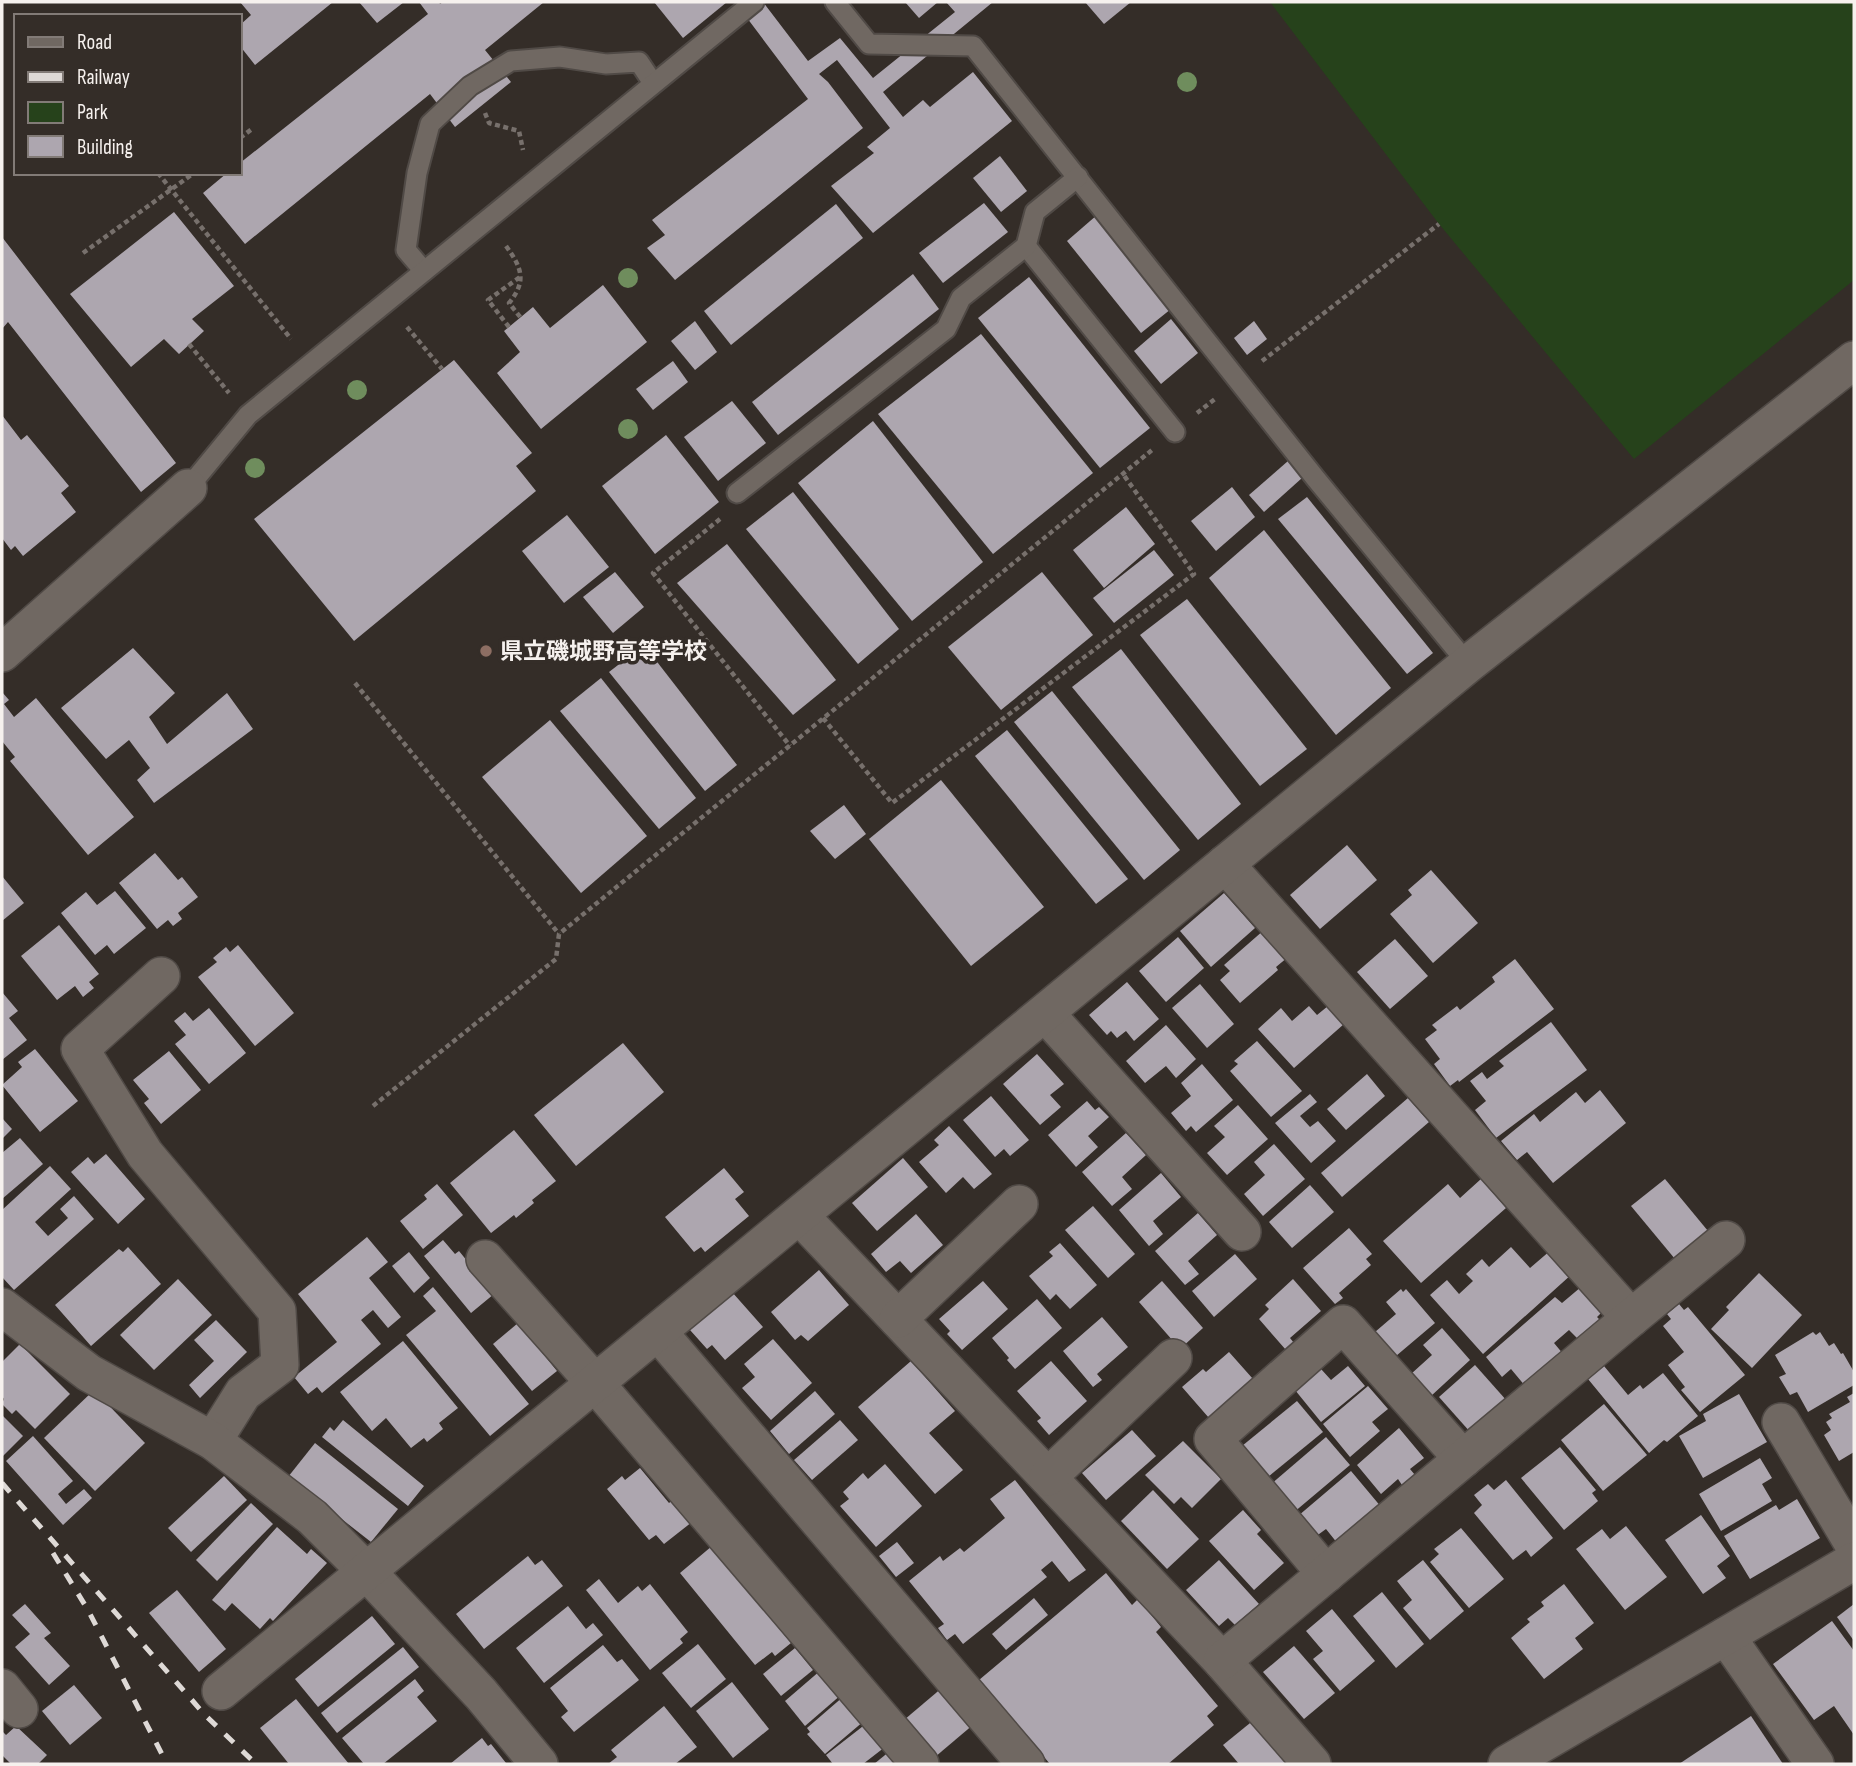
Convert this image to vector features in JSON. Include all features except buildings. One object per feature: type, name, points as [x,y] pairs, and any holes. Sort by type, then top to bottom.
[{"type":"street","points":[[221,1691],[1468,664],[1854,360]]},
{"type":"street","points":[[2,653],[188,488]]},
{"type":"street","points":[[1225,864],[1631,1318]]},
{"type":"street","points":[[161,975],[80,1049],[145,1154],[277,1311],[280,1364],[243,1393],[213,1441]]},
{"type":"street","points":[[1045,1013],[1242,1232]]},
{"type":"street","points":[[898,1319],[1019,1204]]},
{"type":"street","points":[[800,1216],[1222,1661],[1312,1764]]},
{"type":"street","points":[[1222,1661],[1726,1240]]},
{"type":"street","points":[[485,1259],[595,1383],[920,1764]]},
{"type":"street","points":[[2,1307],[89,1373],[213,1441],[312,1517],[481,1694],[539,1764]]},
{"type":"street","points":[[1326,1574],[1213,1439],[1343,1324],[1463,1459]]},
{"type":"street","points":[[658,1332],[1026,1764]]},
{"type":"street","points":[[1048,1478],[1173,1358]]},
{"type":"street","points":[[1781,1422],[1854,1545]]},
{"type":"street","points":[[1507,1764],[1854,1561]]},
{"type":"street","points":[[1726,1636],[1815,1764]]},
{"type":"lane","points":[[188,488],[248,415],[754,2]]},
{"type":"lane","points":[[835,2],[869,44],[973,46],[1316,479],[1468,664]]},
{"type":"lane","points":[[424,271],[406,250],[417,173],[430,124],[470,86],[511,61],[560,57],[606,64],[639,62],[653,83]]},
{"type":"lane","points":[[737,493],[946,329],[961,298],[1026,246],[1035,212],[1078,177]]},
{"type":"lane","points":[[1026,246],[1174,432]]},
{"type":"path","points":[[470,86],[480,96],[489,123],[519,131],[526,162],[538,177]]},
{"type":"path","points":[[242,136],[252,129]]},
{"type":"path","points":[[160,175],[311,365]]},
{"type":"path","points":[[83,253],[191,175]]},
{"type":"path","points":[[487,219],[517,261],[521,276],[520,290],[509,303],[521,318]]},
{"type":"path","points":[[373,1106],[556,959],[559,934],[1238,380],[1439,224]]},
{"type":"path","points":[[509,327],[488,300],[521,276]]},
{"type":"path","points":[[387,301],[442,369]]},
{"type":"path","points":[[189,344],[248,415]]},
{"type":"path","points":[[823,718],[892,803],[1194,574],[1123,474]]},
{"type":"path","points":[[737,493],[727,513],[653,573],[790,746]]},
{"type":"path","points":[[355,683],[559,934]]},
{"type":"green space","points":[[1270,2],[1854,2],[1854,280],[1634,459],[1439,224]]},
{"type":"railway","points":[[2,1483],[205,1715],[256,1764]]},
{"type":"railway","points":[[53,1553],[88,1610],[167,1764]]},
{"type":"place","name":"県立磯城野高等学校","points":[[486,651]]}]
